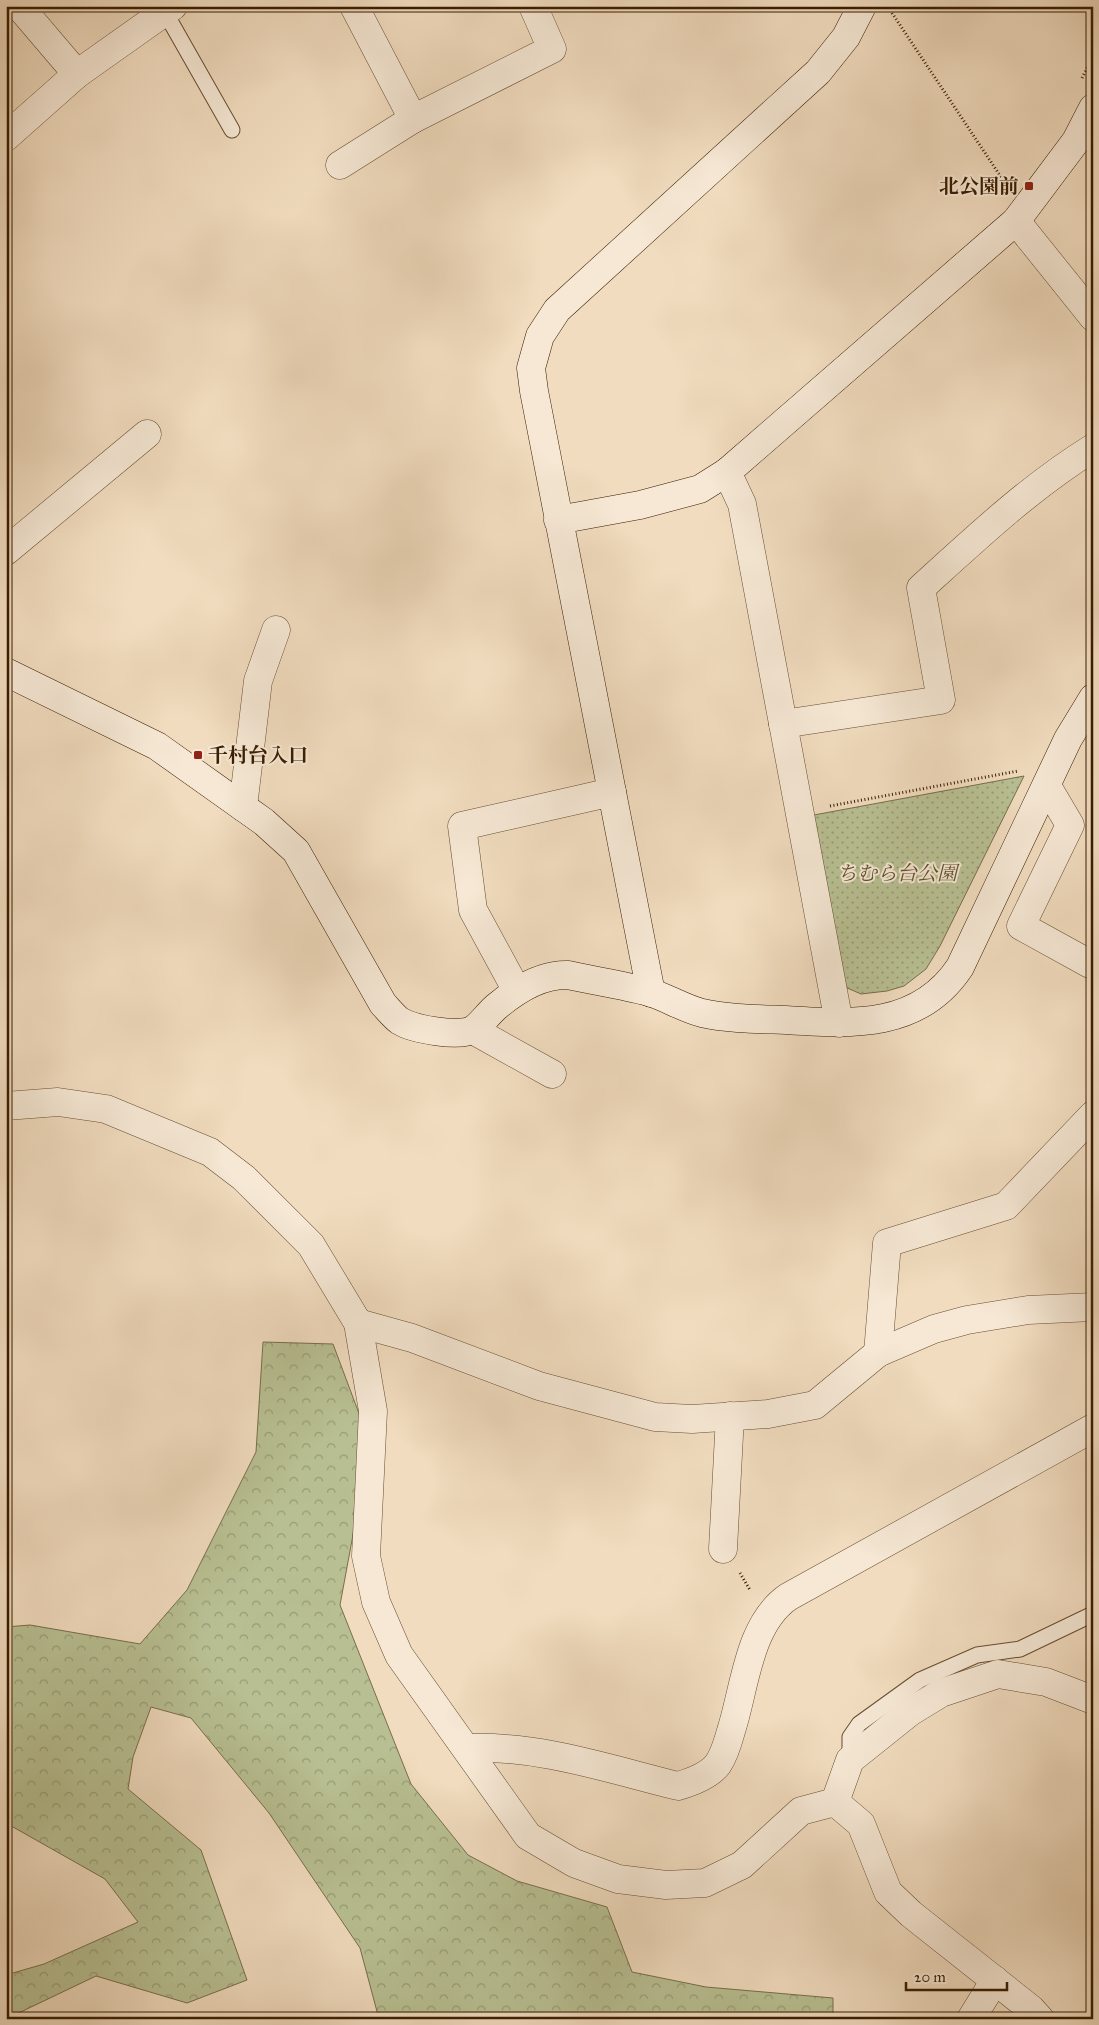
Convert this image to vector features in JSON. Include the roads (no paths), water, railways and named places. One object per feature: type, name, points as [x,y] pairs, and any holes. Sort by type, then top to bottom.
[{"type":"street","points":[[19,6],[77,74]]},
{"type":"street","points":[[354,6],[413,119]]},
{"type":"street","points":[[340,165],[413,119],[552,49],[533,6]]},
{"type":"street","points":[[651,993],[558,520],[531,368],[540,336],[557,310],[818,72],[846,37],[862,6]]},
{"type":"street","points":[[6,137],[77,74],[169,9]]},
{"type":"street","points":[[558,520],[640,505],[700,489],[727,472],[1020,216],[1076,141],[1093,108]]},
{"type":"street","points":[[1020,216],[1093,317]]},
{"type":"street","points":[[6,551],[147,434]]},
{"type":"street","points":[[784,724],[941,700],[921,588],[994,522],[1063,466],[1093,448]]},
{"type":"street","points":[[727,472],[742,504],[839,1023]]},
{"type":"street","points":[[244,807],[258,681],[276,630]]},
{"type":"street","points":[[6,672],[157,746],[264,822],[296,851],[383,1004],[399,1020],[423,1030],[454,1032],[473,1030],[552,1074]]},
{"type":"street","points":[[473,1030],[496,1007],[516,991],[546,976],[557,974],[651,993],[686,1008],[730,1017],[839,1023],[892,1017],[925,1004],[949,984],[960,967],[1068,739],[1093,698]]},
{"type":"street","points":[[1051,777],[1070,825],[1021,926],[1090,964]]},
{"type":"street","points":[[516,991],[473,910],[462,826],[612,792]]},
{"type":"street","points":[[6,1106],[58,1102],[106,1110],[210,1152],[244,1178],[311,1245],[358,1323],[373,1411],[366,1556],[376,1602],[399,1655],[528,1836],[574,1863],[618,1879],[666,1885],[705,1883],[742,1865],[802,1811],[835,1802]]},
{"type":"street","points":[[878,1353],[887,1243],[1006,1206],[1093,1114]]},
{"type":"street","points":[[358,1323],[412,1338],[539,1386],[655,1417],[692,1419],[768,1414],[816,1405],[878,1353],[934,1329],[967,1320],[1028,1310],[1093,1307]]},
{"type":"street","points":[[730,1416],[730,1559]]},
{"type":"street","points":[[467,1748],[490,1747],[528,1750],[678,1786],[691,1782],[718,1764],[734,1721],[754,1646],[774,1607],[788,1597],[1093,1428]]},
{"type":"street","points":[[835,1802],[850,1761],[910,1712],[941,1693],[998,1674],[1046,1682],[1093,1700]]},
{"type":"street","points":[[835,1802],[861,1824],[888,1892],[911,1914],[1031,2009],[1040,2019]]},
{"type":"street","points":[[970,2019],[995,1980]]},
{"type":"lane","points":[[169,9],[232,130]]},
{"type":"lane","points":[[850,1761],[850,1737],[859,1724],[920,1680],[977,1655],[1020,1650],[1093,1614]]},
{"type":"place","name":"北公園前","points":[[1029,186]]},
{"type":"place","name":"千村台入口","points":[[198,755]]},
{"type":"park label","name":"ちむら台公園","points":[[897,873]]}]
